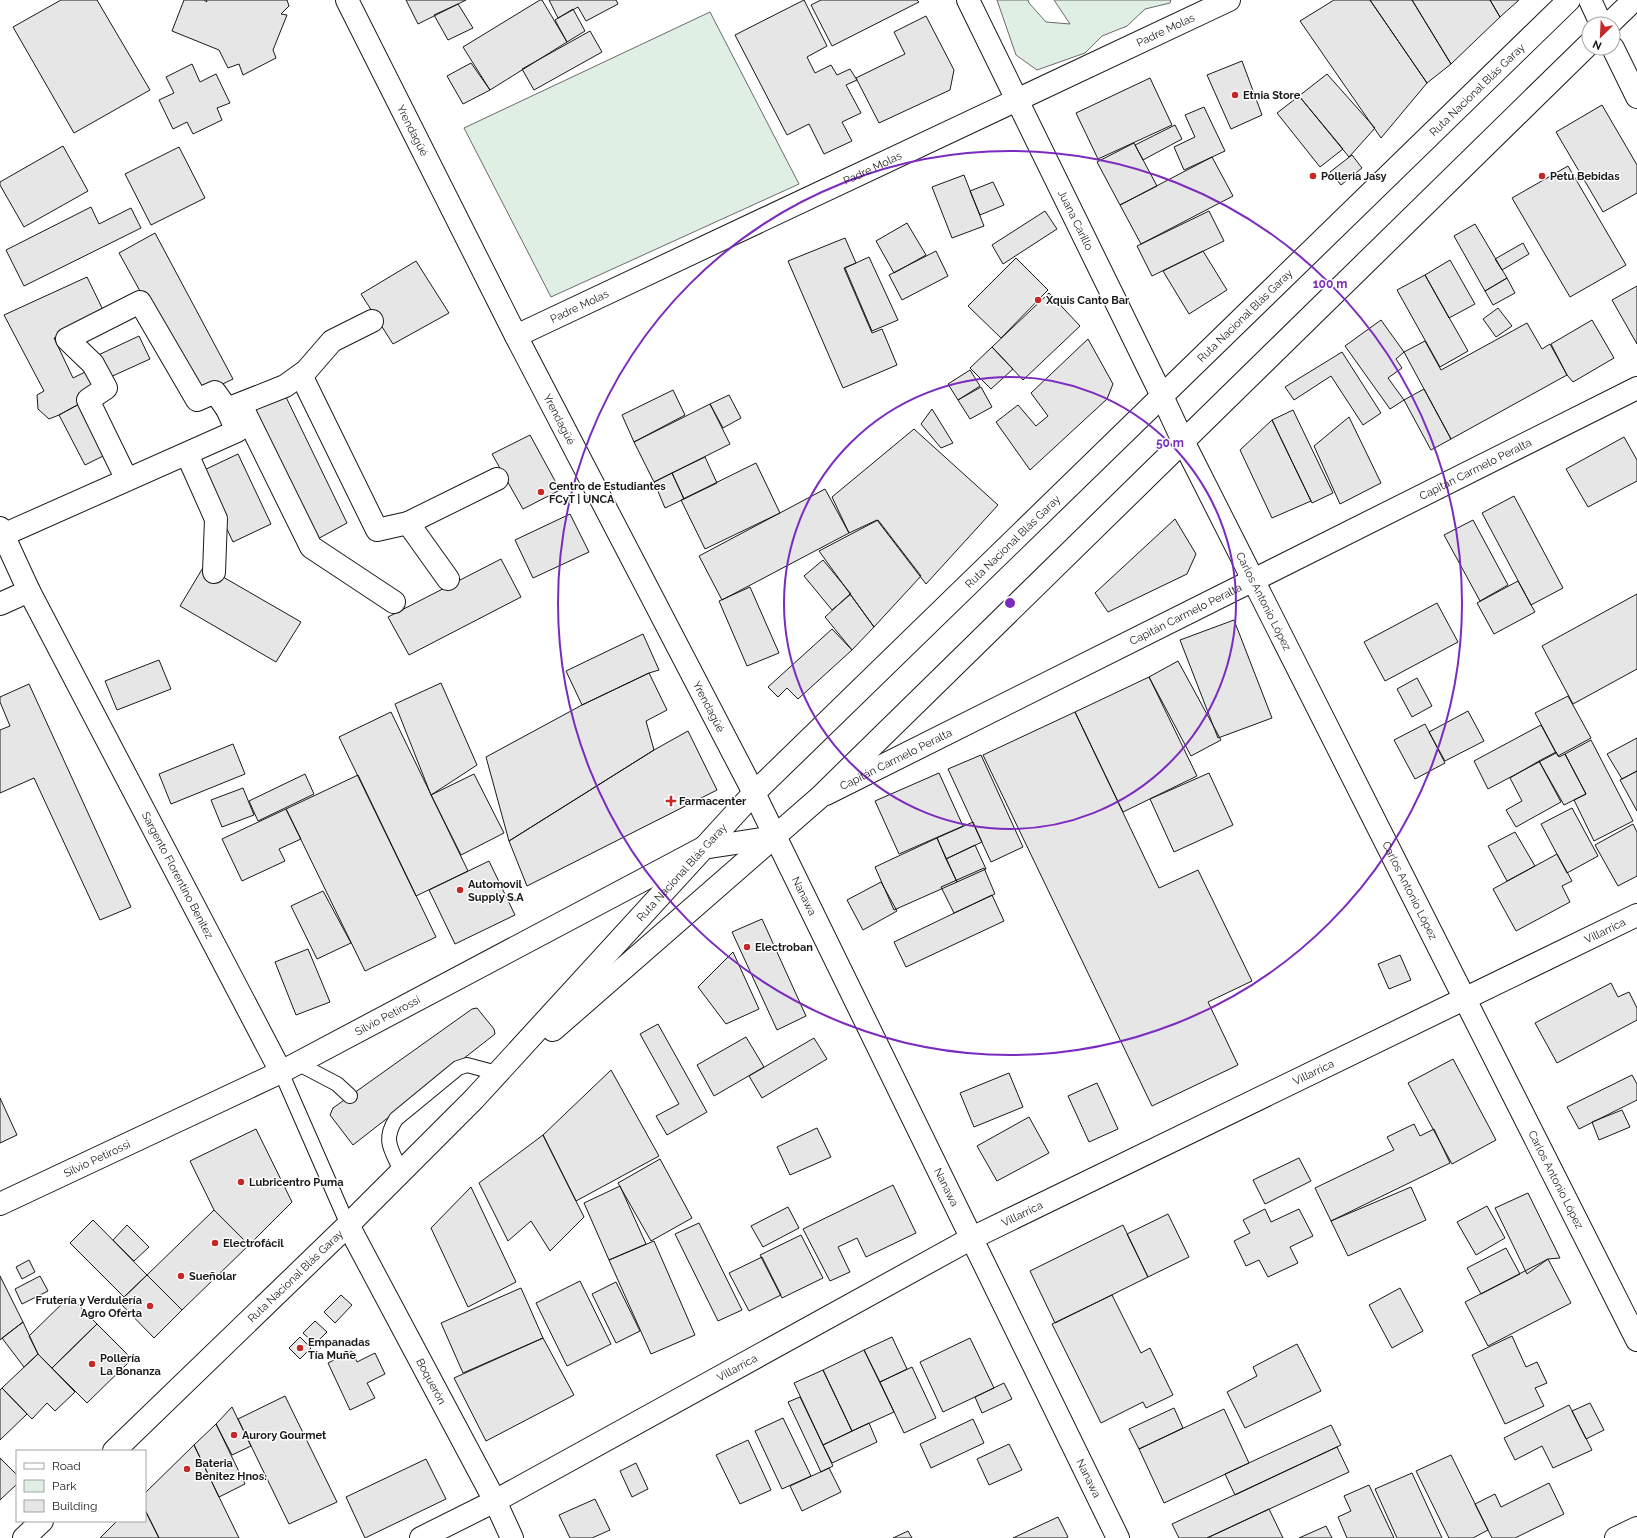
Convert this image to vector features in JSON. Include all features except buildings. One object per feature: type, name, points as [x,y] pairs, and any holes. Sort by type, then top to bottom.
[{"type":"main road","name":"Yrendagüé","points":[[347,0],[516,336],[754,793],[775,837]]},
{"type":"main road","name":"Juana Carillo","points":[[968,0],[1183,441]]},
{"type":"main road","name":"Padre Molas","points":[[516,336],[1229,0]]},
{"type":"main road","name":"Ruta Nacional Blás Garay","points":[[474,1099],[754,793],[1568,0]]},
{"type":"main road","points":[[1590,0],[1597,16]]},
{"type":"main road","points":[[1617,16],[1634,0]]},
{"type":"main road","name":"Ruta Nacional Blás Garay","points":[[115,1450],[348,1225],[474,1099],[820,797],[1581,52]]},
{"type":"main road","points":[[1616,56],[1637,97]]},
{"type":"main road","points":[[127,480],[88,400],[106,388],[92,364],[67,339],[140,302],[156,345],[197,400],[215,392],[234,407],[311,547],[394,602]]},
{"type":"main road","points":[[234,407],[285,386],[301,375],[332,341],[372,321]]},
{"type":"main road","points":[[301,375],[377,530],[408,523],[497,479]]},
{"type":"main road","name":"Capitán Carmelo Peralta","points":[[820,797],[1637,388]]},
{"type":"main road","points":[[2,532],[127,480],[237,431],[234,407]]},
{"type":"main road","name":"Carlos Antonio López","points":[[1183,441],[1637,1340]]},
{"type":"main road","points":[[187,454],[216,519],[214,572]]},
{"type":"main road","points":[[408,523],[448,579]]},
{"type":"main road","name":"Sargento Florentino Benitez","points":[[2,532],[29,591],[289,1068]]},
{"type":"main road","points":[[0,604],[29,591]]},
{"type":"main road","name":"Silvio Petirossi","points":[[0,1204],[289,1068],[703,848],[775,837]]},
{"type":"main road","name":"Nanawa","points":[[775,837],[1118,1538]]},
{"type":"main road","name":"Villarrica","points":[[421,1538],[495,1501],[972,1238],[1637,915]]},
{"type":"main road","name":"Boquerón","points":[[348,1225],[495,1501],[512,1538]]},
{"type":"main road","points":[[24,1538],[41,1522]]},
{"type":"main road","points":[[1616,1538],[1637,1528]]},
{"type":"lane","points":[[401,1171],[388,1143],[386,1126],[458,1068],[467,1065],[497,1073]]},
{"type":"lane","points":[[289,1068],[337,1084],[350,1096]]},
{"type":"lane","name":"Sargento Florentino Benitez","points":[[289,1068],[348,1225]]},
{"type":"green space","points":[[997,0],[1028,0],[1046,22],[1070,24],[1054,0],[1171,0],[1170,3],[1145,9],[1127,26],[1102,36],[1085,53],[1037,70],[1016,55]]},
{"type":"green space","points":[[710,12],[799,184],[551,297],[464,128]]},
{"type":"place","name":"Etnia Store","points":[[1235,95]]},
{"type":"place","name":"Polleria Jasy","points":[[1313,176]]},
{"type":"place","name":"Petu Bebidas","points":[[1542,176]]},
{"type":"place","name":"Xquis Canto Bar","points":[[1038,300]]},
{"type":"place","name":"Centro de Estudiantes FCyT | UNCA","points":[[541,492]]},
{"type":"place","name":"Farmacenter","points":[[671,801]]},
{"type":"place","name":"Automovil Supply S.A","points":[[460,890]]},
{"type":"place","name":"Electroban","points":[[747,947]]},
{"type":"place","name":"Lubricentro Puma","points":[[241,1182]]},
{"type":"place","name":"Electrofácil","points":[[215,1243]]},
{"type":"place","name":"Sueñolar","points":[[181,1276]]},
{"type":"place","name":"Frutería y Verdulería Agro Oferta","points":[[150,1306]]},
{"type":"place","name":"Empanadas Tía Muñe","points":[[300,1348]]},
{"type":"place","name":"Pollería La Bonanza","points":[[92,1364]]},
{"type":"place","name":"Aurory Gourmet","points":[[234,1435]]},
{"type":"place","name":"Bateria Benitez Hnos.","points":[[187,1469]]}]
